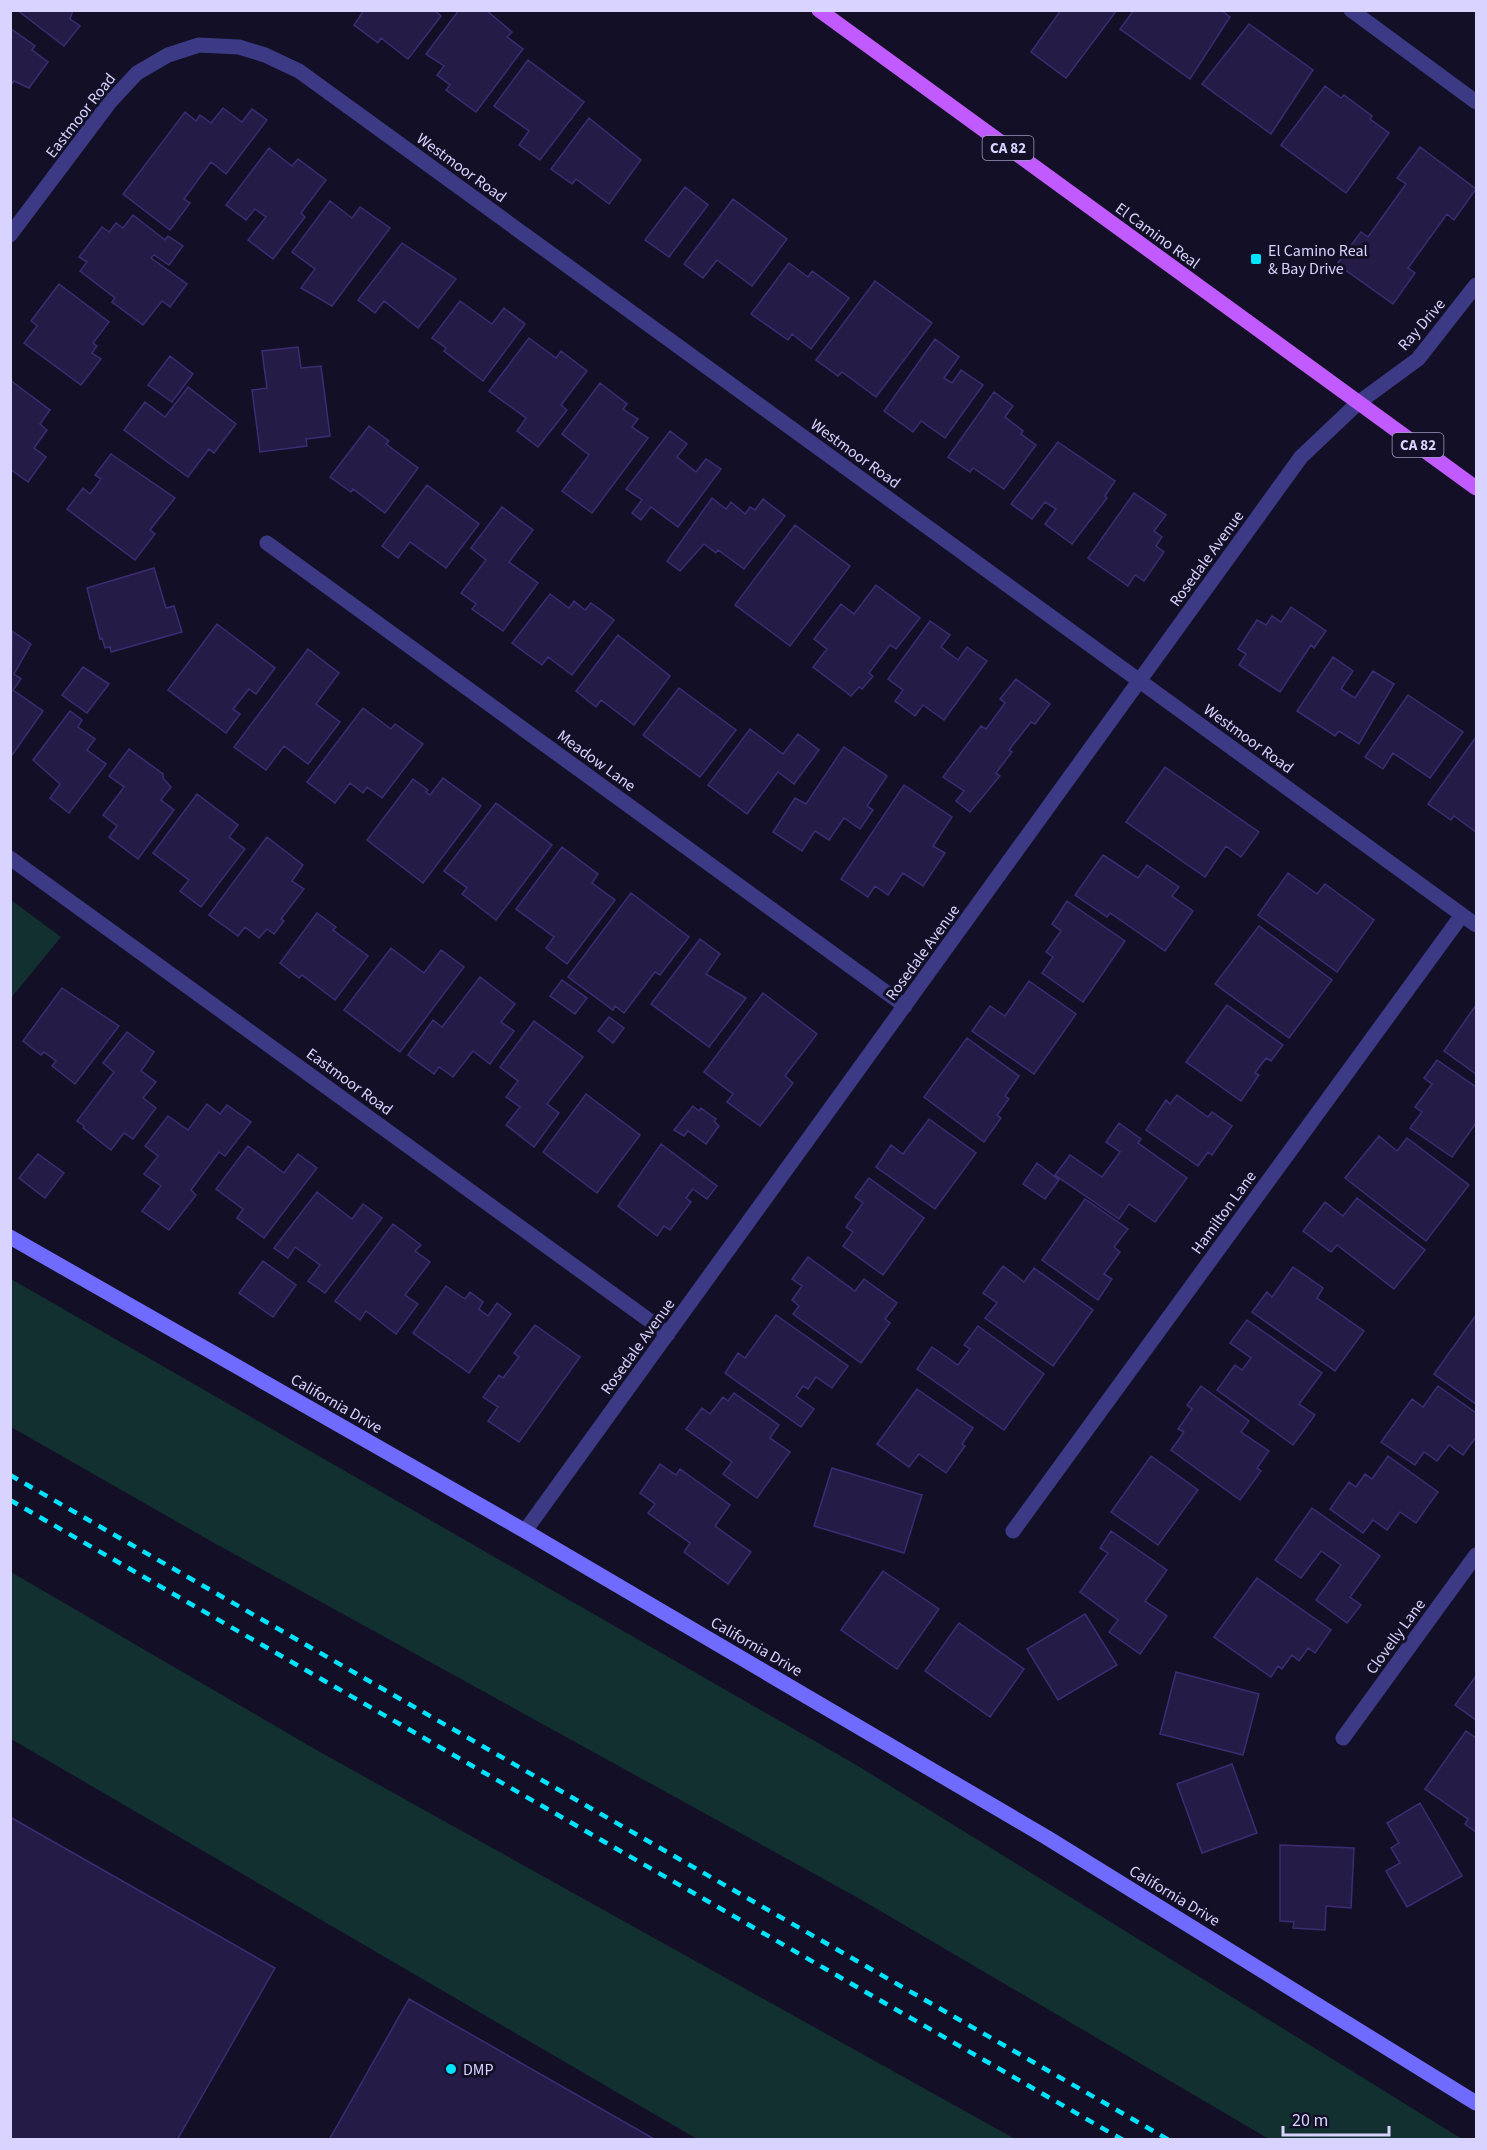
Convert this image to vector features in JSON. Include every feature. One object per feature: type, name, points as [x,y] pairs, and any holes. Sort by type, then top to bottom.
[{"type":"main road","name":"El Camino Real","points":[[819,10],[1476,488]]},
{"type":"street","points":[[1351,10],[1476,102]]},
{"type":"street","name":"Eastmoor Road","points":[[10,235],[110,102],[137,73],[168,55],[199,45]]},
{"type":"street","name":"Westmoor Road","points":[[199,45],[239,47],[265,55],[299,71],[1476,925]]},
{"type":"street","name":"Ray Drive","points":[[1358,403],[1418,359],[1476,285]]},
{"type":"street","name":"Rosedale Avenue","points":[[525,1531],[1301,457],[1358,403]]},
{"type":"street","name":"Meadow Lane","points":[[267,543],[905,1006]]},
{"type":"street","name":"Eastmoor Road","points":[[10,858],[668,1334]]},
{"type":"street","name":"Hamilton Lane","points":[[1013,1531],[1462,915]]},
{"type":"street","name":"California Drive","points":[[10,1237],[525,1531],[1056,1843],[1476,2103]]},
{"type":"street","name":"Clovelly Lane","points":[[1343,1738],[1476,1555]]},
{"type":"green space","points":[[11,900],[61,937],[11,998]]},
{"type":"green space","points":[[11,1279],[858,1766],[1462,2139],[1269,2139],[860,1899],[216,1544],[11,1427]]},
{"type":"green space","points":[[11,1572],[320,1752],[1015,2139],[697,2139],[11,1739]]},
{"type":"building","points":[[17,10],[73,10],[70,19],[80,26],[64,46]]},
{"type":"building","points":[[364,10],[434,10],[441,16],[408,59],[381,38],[378,43],[354,25]]},
{"type":"building","points":[[459,10],[486,10],[512,32],[507,37],[523,49],[476,112],[446,90],[450,85],[437,75],[444,66],[426,54]]},
{"type":"building","points":[[1061,10],[1117,10],[1066,78],[1031,52]]},
{"type":"building","points":[[1134,10],[1221,10],[1230,17],[1190,79],[1120,29]]},
{"type":"building","points":[[1249,24],[1313,70],[1271,134],[1202,84]]},
{"type":"building","points":[[10,28],[35,46],[32,50],[48,62],[29,88],[14,81],[10,86]]},
{"type":"building","points":[[528,60],[584,102],[540,160],[519,145],[529,131],[494,106]]},
{"type":"building","points":[[1325,86],[1341,98],[1344,95],[1372,116],[1370,119],[1389,133],[1346,193],[1281,145]]},
{"type":"building","points":[[223,108],[242,122],[252,109],[267,120],[226,174],[211,162],[184,199],[190,203],[170,230],[123,194],[185,112],[196,121],[200,115],[211,123]]},
{"type":"building","points":[[589,118],[641,160],[609,204],[576,179],[572,184],[551,169]]},
{"type":"building","points":[[1420,147],[1476,189],[1454,220],[1447,214],[1408,268],[1415,273],[1393,304],[1337,264],[1361,232],[1368,237],[1406,184],[1397,178]]},
{"type":"building","points":[[269,148],[292,166],[298,159],[326,180],[301,213],[305,217],[273,259],[248,240],[266,217],[255,209],[246,220],[226,205]]},
{"type":"building","points":[[685,187],[708,205],[669,257],[645,240]]},
{"type":"building","points":[[733,199],[787,239],[752,286],[717,260],[703,278],[684,264]]},
{"type":"building","points":[[330,201],[352,218],[360,207],[390,228],[332,306],[301,288],[315,269],[292,252]]},
{"type":"building","points":[[133,215],[165,240],[168,236],[183,246],[169,265],[154,255],[151,258],[187,284],[170,307],[162,301],[143,325],[112,302],[115,298],[80,271],[87,262],[79,257],[102,227],[109,232],[116,223],[123,228]]},
{"type":"building","points":[[402,243],[456,279],[418,328],[384,301],[375,313],[358,300]]},
{"type":"building","points":[[789,263],[808,277],[812,271],[849,298],[811,349],[792,334],[788,340],[751,314]]},
{"type":"building","points":[[875,281],[932,323],[876,397],[842,372],[838,376],[816,360]]},
{"type":"building","points":[[59,284],[109,322],[93,343],[97,346],[92,353],[101,359],[81,385],[24,343],[37,326],[31,321]]},
{"type":"building","points":[[460,301],[492,324],[504,308],[525,324],[483,381],[444,351],[446,348],[432,338]]},
{"type":"building","points":[[529,338],[556,358],[561,351],[587,371],[561,405],[567,410],[538,447],[517,431],[526,418],[489,391]]},
{"type":"building","points":[[935,339],[959,357],[944,378],[952,383],[961,370],[983,385],[945,438],[921,421],[913,432],[884,411]]},
{"type":"building","points":[[298,347],[301,368],[321,366],[330,436],[306,439],[307,446],[260,452],[252,390],[267,388],[262,351]]},
{"type":"building","points":[[170,356],[193,374],[172,402],[148,385]]},
{"type":"building","points":[[10,380],[50,410],[40,424],[47,430],[34,448],[46,457],[28,482],[10,469]]},
{"type":"building","points":[[600,383],[627,404],[623,409],[638,419],[632,427],[648,438],[592,513],[562,491],[589,455],[562,434]]},
{"type":"building","points":[[188,387],[236,424],[214,453],[209,449],[188,477],[124,430],[145,402],[165,417]]},
{"type":"building","points":[[994,392],[1013,406],[1005,417],[1023,431],[1021,434],[1036,445],[1004,489],[973,468],[970,472],[948,457]]},
{"type":"building","points":[[369,426],[389,441],[386,444],[418,468],[385,513],[353,489],[351,492],[330,477]]},
{"type":"building","points":[[670,431],[687,444],[677,457],[696,472],[706,459],[721,469],[678,527],[651,507],[641,520],[632,513],[642,500],[626,489]]},
{"type":"building","points":[[1058,442],[1115,481],[1105,496],[1107,498],[1072,544],[1045,524],[1056,509],[1045,502],[1032,519],[1011,504]]},
{"type":"building","points":[[111,454],[175,498],[150,530],[155,534],[135,560],[67,509],[83,488],[90,494],[101,479],[95,475]]},
{"type":"building","points":[[427,485],[479,524],[446,568],[410,542],[398,558],[382,546]]},
{"type":"building","points":[[1134,493],[1166,515],[1154,531],[1162,537],[1156,546],[1164,552],[1144,581],[1135,575],[1128,586],[1088,558]]},
{"type":"building","points":[[712,498],[726,509],[731,502],[745,514],[750,507],[755,510],[763,499],[785,516],[744,569],[718,550],[716,553],[704,544],[680,571],[667,561]]},
{"type":"building","points":[[502,507],[533,530],[509,562],[538,583],[503,631],[472,609],[476,604],[461,593],[486,560],[471,548]]},
{"type":"building","points":[[795,525],[850,566],[790,646],[735,605]]},
{"type":"building","points":[[154,568],[166,608],[174,606],[182,632],[111,652],[110,647],[105,648],[102,638],[100,639],[87,588]]},
{"type":"building","points":[[876,585],[920,618],[896,649],[890,645],[869,673],[873,676],[862,689],[859,687],[851,696],[813,667],[827,649],[814,639],[841,604],[854,614]]},
{"type":"building","points":[[550,594],[569,608],[574,601],[585,610],[591,603],[614,620],[572,675],[548,657],[542,665],[512,643]]},
{"type":"building","points":[[1291,607],[1326,631],[1314,648],[1311,645],[1280,692],[1239,665],[1246,654],[1238,649],[1257,620],[1266,625],[1272,616],[1281,622]]},
{"type":"building","points":[[930,621],[950,635],[941,647],[958,660],[967,647],[987,661],[944,720],[923,705],[915,716],[895,701],[903,690],[888,679]]},
{"type":"building","points":[[217,624],[275,668],[256,694],[249,689],[233,709],[240,714],[226,733],[168,690]]},
{"type":"building","points":[[12,631],[31,644],[14,674],[21,679],[13,690],[43,711],[10,758]]},
{"type":"building","points":[[618,635],[670,676],[634,725],[601,700],[596,707],[576,691]]},
{"type":"building","points":[[308,649],[339,673],[316,704],[340,722],[308,764],[284,746],[266,770],[234,747]]},
{"type":"building","points":[[1333,657],[1353,671],[1341,689],[1355,698],[1373,671],[1394,684],[1359,744],[1339,731],[1335,736],[1297,711]]},
{"type":"building","points":[[83,667],[109,684],[87,713],[62,695]]},
{"type":"building","points":[[1016,679],[1050,704],[1035,724],[1031,722],[1009,750],[1012,752],[996,773],[1000,776],[970,812],[956,801],[964,791],[943,777],[981,726],[986,729],[1005,703],[1000,699]]},
{"type":"building","points":[[679,688],[736,730],[700,777],[643,735]]},
{"type":"building","points":[[1408,695],[1463,732],[1430,778],[1393,753],[1383,769],[1365,757]]},
{"type":"building","points":[[363,708],[391,729],[395,724],[423,744],[382,798],[367,787],[363,793],[350,783],[335,803],[307,782]]},
{"type":"building","points":[[70,711],[82,720],[78,727],[95,739],[87,750],[106,764],[69,813],[50,798],[60,784],[33,760]]},
{"type":"building","points":[[750,729],[783,754],[798,734],[819,750],[794,784],[778,772],[747,814],[708,785]]},
{"type":"building","points":[[1476,737],[1476,832],[1454,816],[1451,820],[1428,804]]},
{"type":"building","points":[[844,747],[887,776],[867,806],[873,810],[860,829],[844,818],[829,840],[815,831],[802,851],[773,832],[795,798],[806,804]]},
{"type":"building","points":[[129,749],[163,774],[163,778],[171,787],[161,800],[174,810],[138,859],[109,837],[117,826],[103,815],[124,787],[109,776]]},
{"type":"building","points":[[1165,767],[1259,832],[1241,857],[1226,846],[1205,877],[1126,822]]},
{"type":"building","points":[[443,778],[481,806],[423,883],[367,840],[413,779],[428,790],[426,792],[430,795]]},
{"type":"building","points":[[904,785],[952,817],[933,846],[945,853],[923,886],[903,873],[888,895],[875,886],[868,897],[841,879]]},
{"type":"building","points":[[197,794],[238,825],[229,837],[245,849],[201,907],[180,891],[189,880],[153,853]]},
{"type":"building","points":[[496,803],[552,845],[496,920],[462,894],[467,888],[444,871]]},
{"type":"building","points":[[267,837],[303,865],[292,881],[304,889],[281,919],[284,921],[274,934],[267,929],[259,938],[245,927],[238,936],[209,915]]},
{"type":"building","points":[[562,847],[598,874],[592,883],[615,900],[567,964],[546,948],[554,937],[516,909]]},
{"type":"building","points":[[1103,855],[1138,878],[1147,865],[1179,887],[1172,896],[1193,911],[1165,951],[1110,913],[1107,917],[1075,895]]},
{"type":"building","points":[[1288,873],[1317,894],[1325,884],[1374,920],[1337,972],[1258,915]]},
{"type":"building","points":[[631,893],[689,937],[660,975],[655,972],[624,1013],[615,1006],[613,1010],[568,977]]},
{"type":"building","points":[[1067,901],[1125,941],[1083,1002],[1042,973],[1053,957],[1046,952],[1061,931],[1052,924]]},
{"type":"building","points":[[317,913],[336,927],[333,930],[368,956],[335,1000],[302,975],[299,978],[280,963]]},
{"type":"building","points":[[1259,926],[1332,980],[1289,1038],[1215,984]]},
{"type":"building","points":[[700,939],[720,954],[706,974],[746,998],[709,1047],[651,1004]]},
{"type":"building","points":[[391,948],[424,973],[441,950],[464,967],[400,1052],[344,1010]]},
{"type":"building","points":[[480,977],[515,1004],[501,1022],[514,1031],[490,1064],[473,1051],[453,1077],[439,1067],[434,1074],[408,1055],[433,1020],[442,1027]]},
{"type":"building","points":[[562,980],[587,998],[575,1014],[550,996]]},
{"type":"building","points":[[1029,981],[1076,1014],[1034,1074],[972,1031],[990,1006],[1005,1016]]},
{"type":"building","points":[[62,988],[119,1026],[75,1084],[52,1066],[56,1061],[44,1052],[41,1055],[23,1041]]},
{"type":"building","points":[[763,993],[817,1034],[785,1076],[793,1083],[760,1126],[727,1102],[733,1094],[704,1072]]},
{"type":"building","points":[[1227,1005],[1283,1045],[1271,1061],[1266,1058],[1255,1073],[1259,1075],[1241,1101],[1186,1062]]},
{"type":"building","points":[[1476,1005],[1476,1074],[1444,1051]]},
{"type":"building","points":[[609,1017],[624,1028],[613,1043],[598,1031]]},
{"type":"building","points":[[534,1021],[583,1057],[547,1104],[559,1113],[534,1147],[506,1125],[520,1107],[506,1097],[518,1081],[500,1067]]},
{"type":"building","points":[[127,1032],[154,1052],[141,1071],[156,1082],[143,1098],[156,1108],[133,1139],[124,1133],[111,1150],[77,1121],[114,1072],[103,1063]]},
{"type":"building","points":[[967,1038],[1019,1076],[1005,1096],[1009,1099],[997,1115],[1001,1118],[984,1142],[924,1097]]},
{"type":"building","points":[[1437,1060],[1476,1087],[1476,1123],[1452,1157],[1410,1128],[1422,1112],[1415,1107],[1432,1084],[1424,1078]]},
{"type":"building","points":[[586,1094],[640,1135],[597,1193],[543,1152]]},
{"type":"building","points":[[1177,1095],[1208,1117],[1212,1112],[1232,1126],[1212,1155],[1208,1152],[1198,1166],[1146,1130],[1166,1100],[1170,1104]]},
{"type":"building","points":[[207,1104],[220,1114],[227,1105],[251,1122],[225,1156],[219,1152],[191,1190],[196,1195],[169,1230],[142,1211],[161,1186],[144,1174],[158,1156],[145,1146],[168,1116],[188,1130]]},
{"type":"building","points":[[693,1106],[699,1111],[701,1108],[716,1119],[714,1121],[719,1126],[706,1144],[688,1131],[684,1136],[674,1130]]},
{"type":"building","points":[[929,1119],[976,1153],[935,1209],[876,1167],[891,1145],[903,1154]]},
{"type":"building","points":[[1119,1123],[1141,1139],[1138,1143],[1187,1178],[1155,1222],[1129,1204],[1119,1219],[1055,1175],[1070,1155],[1102,1177],[1120,1152],[1106,1142]]},
{"type":"building","points":[[1379,1136],[1397,1151],[1407,1138],[1469,1185],[1426,1241],[1345,1178]]},
{"type":"building","points":[[661,1144],[717,1186],[707,1199],[693,1189],[686,1198],[691,1202],[670,1230],[664,1226],[657,1236],[618,1206]]},
{"type":"building","points":[[248,1146],[284,1173],[298,1154],[317,1168],[264,1238],[237,1218],[243,1209],[216,1189]]},
{"type":"building","points":[[38,1154],[64,1173],[45,1198],[19,1178]]},
{"type":"building","points":[[1037,1163],[1059,1180],[1045,1199],[1023,1184]]},
{"type":"building","points":[[869,1178],[924,1218],[883,1275],[843,1246],[853,1232],[846,1227],[863,1203],[855,1197]]},
{"type":"building","points":[[317,1192],[352,1219],[363,1204],[382,1218],[325,1293],[308,1281],[320,1265],[295,1247],[288,1258],[274,1248]]},
{"type":"building","points":[[1357,1198],[1425,1250],[1394,1289],[1337,1245],[1331,1252],[1303,1231],[1325,1202],[1343,1216]]},
{"type":"building","points":[[1085,1199],[1128,1229],[1114,1247],[1120,1252],[1104,1274],[1112,1279],[1098,1300],[1042,1260]]},
{"type":"building","points":[[393,1224],[421,1245],[415,1251],[430,1262],[405,1295],[418,1304],[396,1334],[366,1311],[360,1320],[335,1301]]},
{"type":"building","points":[[808,1257],[855,1291],[864,1279],[897,1303],[885,1319],[890,1323],[861,1363],[793,1314],[799,1306],[792,1300],[802,1286],[792,1279]]},
{"type":"building","points":[[263,1261],[296,1285],[273,1317],[239,1293]]},
{"type":"building","points":[[1003,1266],[1024,1282],[1034,1268],[1093,1310],[1053,1366],[985,1318],[997,1303],[983,1293]]},
{"type":"building","points":[[1293,1267],[1323,1288],[1317,1298],[1364,1331],[1335,1371],[1252,1312],[1267,1292],[1272,1297]]},
{"type":"building","points":[[446,1286],[465,1299],[470,1292],[483,1302],[479,1309],[488,1316],[497,1303],[511,1314],[469,1373],[413,1333]]},
{"type":"building","points":[[776,1315],[848,1366],[832,1388],[816,1377],[808,1389],[803,1386],[796,1396],[814,1409],[801,1427],[725,1373],[738,1353],[745,1358]]},
{"type":"building","points":[[1476,1315],[1476,1404],[1434,1374]]},
{"type":"building","points":[[1247,1320],[1322,1373],[1299,1404],[1315,1415],[1293,1445],[1217,1390],[1235,1365],[1242,1370],[1251,1358],[1230,1343]]},
{"type":"building","points":[[535,1325],[580,1357],[519,1442],[488,1421],[498,1407],[483,1397],[499,1375],[503,1378],[519,1357],[514,1353]]},
{"type":"building","points":[[978,1326],[1044,1374],[1004,1430],[917,1369],[932,1347],[958,1365],[970,1349],[964,1345]]},
{"type":"building","points":[[1201,1386],[1249,1421],[1241,1432],[1269,1451],[1257,1468],[1261,1471],[1240,1500],[1171,1450],[1184,1432],[1178,1429],[1192,1409],[1187,1405]]},
{"type":"building","points":[[1438,1386],[1476,1413],[1476,1437],[1463,1455],[1449,1445],[1437,1461],[1424,1452],[1415,1465],[1381,1442],[1412,1399],[1423,1407]]},
{"type":"building","points":[[917,1389],[973,1428],[962,1444],[965,1446],[946,1473],[919,1454],[909,1467],[877,1444]]},
{"type":"building","points":[[734,1393],[779,1425],[770,1438],[790,1452],[757,1498],[723,1474],[732,1462],[686,1429],[702,1408],[710,1414],[723,1397],[728,1401]]},
{"type":"building","points":[[1151,1456],[1198,1490],[1158,1545],[1111,1512]]},
{"type":"building","points":[[1388,1456],[1438,1492],[1416,1523],[1400,1512],[1387,1530],[1373,1520],[1363,1533],[1330,1509],[1349,1482],[1356,1487],[1365,1474],[1372,1479]]},
{"type":"building","points":[[660,1464],[676,1475],[680,1469],[730,1505],[715,1526],[751,1552],[728,1584],[684,1552],[690,1543],[648,1513],[655,1504],[640,1493]]},
{"type":"building","points":[[832,1468],[922,1495],[904,1553],[814,1526]]},
{"type":"building","points":[[1312,1508],[1380,1556],[1350,1597],[1361,1605],[1347,1623],[1316,1600],[1341,1565],[1321,1551],[1301,1578],[1275,1560]]},
{"type":"building","points":[[1111,1531],[1167,1570],[1145,1601],[1167,1616],[1140,1654],[1109,1632],[1118,1620],[1080,1592],[1108,1553],[1100,1548]]},
{"type":"building","points":[[883,1571],[939,1609],[897,1669],[841,1630]]},
{"type":"building","points":[[1257,1578],[1331,1630],[1315,1653],[1308,1648],[1299,1661],[1292,1655],[1282,1669],[1278,1666],[1271,1677],[1214,1637]]},
{"type":"building","points":[[1085,1614],[1117,1665],[1058,1700],[1027,1649]]},
{"type":"building","points":[[959,1623],[1024,1669],[990,1717],[925,1671]]},
{"type":"building","points":[[1176,1672],[1259,1694],[1243,1755],[1160,1734]]},
{"type":"building","points":[[1476,1676],[1476,1720],[1455,1705]]},
{"type":"building","points":[[1466,1731],[1476,1738],[1476,1832],[1465,1824],[1468,1819],[1425,1789]]},
{"type":"building","points":[[1232,1764],[1257,1833],[1202,1853],[1177,1784]]},
{"type":"building","points":[[1420,1803],[1462,1876],[1407,1907],[1386,1871],[1400,1863],[1391,1848],[1399,1843],[1387,1823]]},
{"type":"building","points":[[10,1817],[275,1968],[177,2140],[10,2140]]},
{"type":"building","points":[[1280,1845],[1354,1848],[1351,1908],[1326,1906],[1325,1930],[1293,1928],[1294,1922],[1280,1921]]},
{"type":"building","name":"DMP","points":[[409,1999],[656,2140],[329,2140]]},
{"type":"railway","points":[[10,1475],[1169,2140]]},
{"type":"railway","points":[[10,1500],[1123,2140]]},
{"type":"place","name":"El Camino Real & Bay Drive","points":[[1256,259]]},
{"type":"place","name":"DMP","points":[[451,2069]]}]
